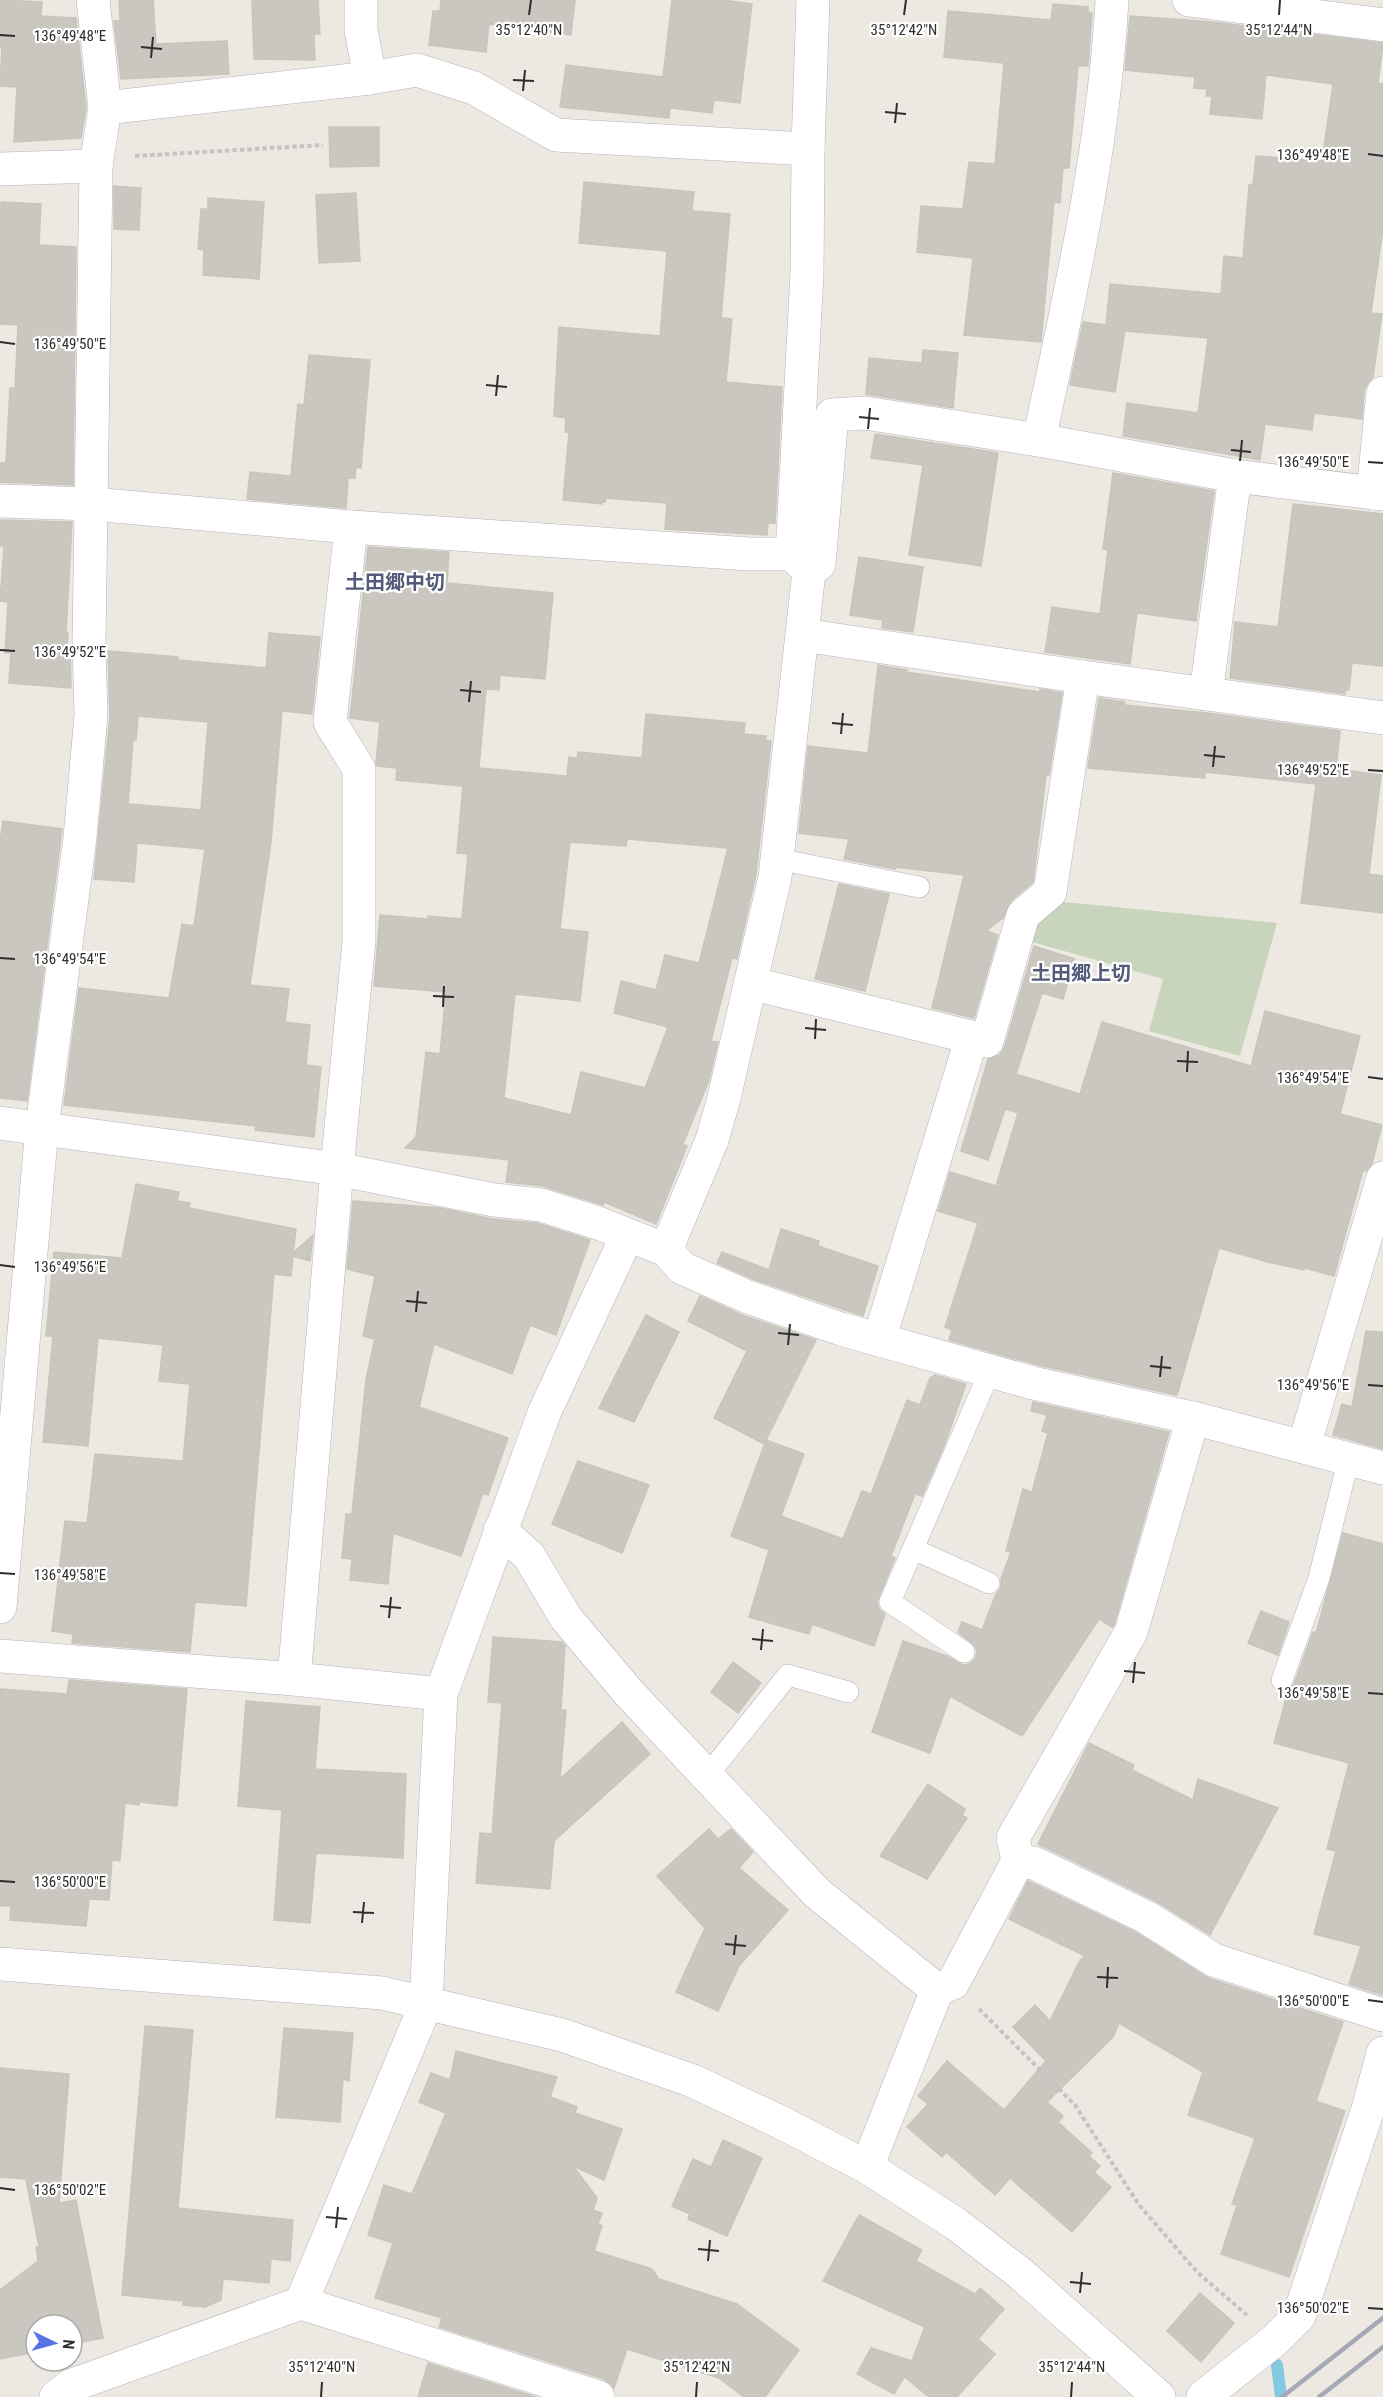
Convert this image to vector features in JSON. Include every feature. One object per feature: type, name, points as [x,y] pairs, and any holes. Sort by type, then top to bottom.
[{"type":"street","points":[[0,1607],[42,1127],[80,838],[91,715],[89,644],[93,504],[96,162],[105,108],[93,0]]},
{"type":"street","points":[[361,0],[361,30],[370,78]]},
{"type":"street","points":[[666,1250],[712,1140],[723,1102],[777,859],[803,635],[801,562],[808,149],[813,0]]},
{"type":"street","points":[[1039,440],[1088,206],[1110,45],[1112,0]]},
{"type":"street","points":[[1189,0],[1383,25]]},
{"type":"street","points":[[105,108],[370,78],[417,70],[474,88],[556,135],[808,149]]},
{"type":"street","points":[[0,169],[96,162]]},
{"type":"street","points":[[0,501],[93,504],[351,527],[749,554],[819,564],[832,415],[865,413],[1039,440],[1235,476],[1378,493],[1383,393]]},
{"type":"street","points":[[1206,694],[1235,476]]},
{"type":"street","points":[[294,1679],[337,1169],[359,941],[359,769],[330,722],[351,527]]},
{"type":"street","points":[[803,635],[1083,677],[1383,718]]},
{"type":"street","points":[[750,982],[987,1041],[1023,915],[1050,892],[1083,677]]},
{"type":"street","points":[[879,1340],[972,1037]]},
{"type":"street","points":[[0,1123],[337,1169],[494,1200],[541,1205],[598,1223],[666,1250],[681,1268],[748,1297],[841,1329],[1033,1383],[1193,1418],[1383,1468]]},
{"type":"street","points":[[1304,1446],[1383,1178]]},
{"type":"street","points":[[301,2303],[426,2004],[441,1694],[545,1411],[627,1236]]},
{"type":"street","points":[[867,2167],[945,1986],[1018,1861],[1013,1838],[1131,1632],[1193,1418]]},
{"type":"street","points":[[500,1530],[529,1556],[566,1618],[629,1693],[817,1893],[945,1986]]},
{"type":"street","points":[[0,1656],[294,1679],[441,1694]]},
{"type":"street","points":[[1018,1861],[1034,1863],[1146,1917],[1214,1960],[1383,2015]]},
{"type":"street","points":[[0,1964],[382,1993],[562,2035],[693,2081],[867,2167],[956,2224],[1021,2274],[1159,2397]]},
{"type":"street","points":[[1203,2397],[1275,2340],[1299,2316],[1368,2109],[1383,2053]]},
{"type":"street","points":[[56,2397],[70,2386],[301,2303],[598,2397]]},
{"type":"lane","points":[[777,859],[919,887]]},
{"type":"lane","points":[[964,1652],[890,1602],[990,1371]]},
{"type":"lane","points":[[1282,1680],[1319,1578],[1349,1458]]},
{"type":"lane","points":[[913,1549],[989,1583]]},
{"type":"lane","points":[[707,1776],[788,1675],[848,1692]]},
{"type":"path","points":[[96,162],[323,145]]},
{"type":"path","points":[[945,1986],[1075,2105],[1139,2205],[1198,2273],[1275,2340]]},
{"type":"green space","points":[[1054,901],[1277,923],[1240,1056],[1149,1031],[1163,979],[1025,940]]},
{"type":"building","points":[[0,0],[42,2],[41,16],[76,18],[86,108],[81,138],[14,142],[17,87],[0,86],[2,47],[0,47]]},
{"type":"building","points":[[119,0],[153,0],[156,44],[227,41],[229,74],[121,79],[114,21],[120,21]]},
{"type":"building","points":[[252,0],[318,0],[320,34],[314,34],[315,60],[254,59]]},
{"type":"building","points":[[441,0],[575,0],[571,35],[489,24],[486,52],[429,45],[433,11],[440,11]]},
{"type":"building","points":[[672,0],[722,0],[752,4],[740,103],[714,100],[712,113],[670,108],[669,118],[560,107],[566,65],[663,77]]},
{"type":"building","points":[[1053,4],[1088,7],[1088,12],[1092,13],[1088,66],[1078,66],[1069,168],[1063,168],[1060,203],[1054,202],[1041,342],[964,335],[973,258],[917,252],[921,206],[963,209],[969,162],[995,164],[1004,63],[944,57],[948,11],[1051,20]]},
{"type":"building","points":[[1130,16],[1213,22],[1383,43],[1378,83],[1383,84],[1383,228],[1371,313],[1382,314],[1373,377],[1364,391],[1362,419],[1314,413],[1312,430],[1265,424],[1260,460],[1123,436],[1127,403],[1198,413],[1208,338],[1125,331],[1115,392],[1070,385],[1083,322],[1106,325],[1110,284],[1221,294],[1224,256],[1243,258],[1249,185],[1253,185],[1256,156],[1322,161],[1333,84],[1266,75],[1262,119],[1210,114],[1212,96],[1206,96],[1207,89],[1194,88],[1195,77],[1125,70]]},
{"type":"building","points":[[329,127],[379,127],[379,166],[330,167]]},
{"type":"building","points":[[584,182],[694,192],[692,211],[730,214],[721,318],[732,319],[726,382],[782,387],[775,523],[768,523],[767,535],[665,529],[667,503],[606,498],[602,504],[563,500],[569,432],[565,432],[566,418],[554,416],[559,327],[660,336],[667,251],[579,243]]},
{"type":"building","points":[[114,186],[141,188],[139,230],[114,229]]},
{"type":"building","points":[[356,193],[360,261],[319,263],[316,195]]},
{"type":"building","points":[[208,198],[264,202],[259,279],[203,275],[204,250],[198,249],[201,209],[208,209]]},
{"type":"building","points":[[1,202],[41,204],[39,245],[76,247],[73,485],[0,482],[0,463],[6,463],[10,388],[15,388],[18,325],[0,324]]},
{"type":"building","points":[[923,350],[958,353],[953,408],[866,394],[869,358],[922,363]]},
{"type":"building","points":[[309,355],[370,360],[361,468],[356,467],[355,478],[348,478],[346,508],[247,499],[250,472],[291,476],[298,404],[304,405]]},
{"type":"building","points":[[875,434],[998,453],[981,566],[909,555],[923,465],[871,458]]},
{"type":"building","points":[[1113,473],[1214,491],[1196,621],[1137,613],[1130,664],[1045,652],[1052,607],[1100,614],[1108,550],[1103,549]]},
{"type":"building","points":[[1293,504],[1383,514],[1383,666],[1352,663],[1349,690],[1345,690],[1345,694],[1230,678],[1235,622],[1278,627]]},
{"type":"building","points":[[0,520],[72,522],[66,633],[68,633],[67,648],[70,648],[71,688],[9,683],[11,653],[5,653],[8,602],[0,601],[4,546],[0,546]]},
{"type":"building","points":[[368,547],[449,552],[447,583],[553,593],[545,679],[500,675],[499,690],[486,689],[479,768],[567,776],[569,757],[577,758],[578,752],[642,758],[646,714],[745,723],[744,734],[766,736],[765,740],[771,741],[756,874],[737,959],[732,958],[711,1041],[718,1042],[709,1080],[683,1144],[687,1146],[656,1224],[604,1202],[603,1205],[543,1186],[506,1182],[509,1160],[405,1148],[416,1137],[426,1052],[440,1054],[446,992],[374,986],[380,915],[462,919],[468,854],[457,853],[463,786],[396,780],[397,768],[377,766],[376,763],[380,722],[350,718]],"holes":[[[627,839],[728,848],[699,963],[665,955],[656,990],[621,981],[614,1013],[668,1027],[645,1088],[581,1072],[571,1115],[504,1098],[515,994],[580,1001],[588,932],[560,929],[570,842],[626,846]]]},
{"type":"building","points":[[859,557],[923,567],[913,632],[882,628],[883,620],[850,615]]},
{"type":"building","points":[[269,633],[320,637],[312,714],[282,711],[271,842],[250,985],[289,989],[285,1022],[310,1025],[306,1065],[321,1067],[314,1137],[255,1130],[256,1126],[64,1105],[79,988],[169,998],[182,924],[194,926],[205,849],[137,843],[134,882],[94,879],[110,717],[108,651],[266,668]],"holes":[[[138,716],[208,722],[201,810],[128,804],[133,740],[136,740]]]},
{"type":"building","points":[[878,665],[907,670],[906,672],[1040,692],[1040,689],[1062,693],[1049,775],[1046,775],[1033,882],[1011,901],[1003,918],[986,931],[998,935],[974,1018],[932,1008],[964,875],[895,867],[895,869],[844,859],[849,839],[799,833],[808,746],[868,753]]},
{"type":"building","points":[[1099,698],[1125,702],[1124,705],[1207,713],[1340,731],[1336,769],[1381,775],[1369,874],[1383,876],[1383,913],[1301,903],[1316,784],[1205,772],[1205,778],[1088,768]]},
{"type":"building","points":[[3,821],[62,829],[27,1101],[0,1098],[0,841]]},
{"type":"building","points":[[839,884],[889,894],[865,991],[815,979]]},
{"type":"building","points":[[1034,946],[1075,959],[1063,999],[1042,993],[1016,1074],[1080,1094],[1102,1022],[1251,1066],[1265,1011],[1360,1036],[1340,1114],[1382,1125],[1372,1164],[1366,1171],[1363,1170],[1334,1276],[1305,1268],[1304,1270],[1268,1262],[1219,1248],[1177,1395],[1038,1365],[949,1340],[952,1330],[945,1327],[978,1223],[938,1211],[950,1172],[996,1186],[1018,1113],[1005,1109],[988,1160],[961,1151],[988,1059],[1000,1055],[1005,1046]]},
{"type":"building","points":[[136,1184],[179,1192],[177,1201],[190,1203],[189,1208],[296,1229],[293,1253],[313,1235],[310,1261],[293,1256],[291,1276],[274,1274],[246,1606],[195,1602],[190,1652],[72,1643],[73,1634],[52,1631],[65,1521],[87,1523],[95,1454],[183,1461],[190,1384],[159,1381],[163,1345],[98,1338],[88,1446],[43,1442],[53,1336],[46,1336],[54,1252],[122,1258]]},
{"type":"building","points":[[353,1201],[440,1208],[492,1219],[537,1223],[590,1240],[556,1335],[530,1325],[512,1374],[434,1344],[419,1407],[508,1438],[488,1495],[483,1493],[461,1556],[393,1533],[388,1584],[350,1580],[352,1559],[342,1558],[346,1514],[352,1514],[366,1379],[375,1339],[363,1336],[375,1276],[347,1269]]},
{"type":"building","points":[[781,1229],[819,1241],[818,1246],[878,1266],[863,1316],[755,1280],[717,1263],[722,1252],[769,1270]]},
{"type":"building","points":[[700,1296],[742,1315],[816,1340],[764,1444],[714,1418],[747,1351],[688,1321]]},
{"type":"building","points":[[646,1315],[679,1332],[634,1422],[599,1408]]},
{"type":"building","points":[[1366,1331],[1383,1332],[1383,1449],[1333,1435],[1342,1404],[1352,1407]]},
{"type":"building","points":[[935,1375],[966,1384],[944,1446],[922,1496],[915,1494],[891,1556],[895,1558],[877,1602],[879,1609],[885,1614],[874,1646],[812,1624],[809,1634],[749,1617],[769,1550],[731,1536],[766,1440],[804,1454],[781,1516],[843,1539],[862,1491],[871,1494],[907,1400],[920,1405],[930,1378]]},
{"type":"building","points":[[1033,1402],[1169,1432],[1114,1625],[1112,1627],[1099,1619],[1022,1736],[950,1696],[930,1753],[872,1732],[903,1641],[947,1656],[963,1665],[975,1659],[977,1652],[975,1646],[958,1632],[962,1622],[982,1630],[996,1594],[1001,1588],[1001,1579],[1011,1552],[1006,1551],[1023,1489],[1032,1492],[1048,1433],[1042,1431],[1047,1415],[1031,1411]]},
{"type":"building","points":[[578,1461],[649,1485],[622,1553],[552,1524]]},
{"type":"building","points":[[1343,1533],[1383,1544],[1383,1995],[1349,1984],[1361,1946],[1314,1934],[1336,1851],[1327,1849],[1349,1763],[1274,1743],[1288,1691],[1294,1684],[1313,1632],[1316,1633]]},
{"type":"building","points":[[1261,1611],[1289,1622],[1278,1655],[1248,1643]]},
{"type":"building","points":[[493,1637],[562,1642],[565,1646],[561,1710],[566,1710],[560,1779],[622,1722],[650,1754],[554,1841],[550,1889],[476,1883],[480,1833],[492,1834],[502,1703],[488,1702]]},
{"type":"building","points":[[733,1662],[761,1683],[738,1713],[711,1692]]},
{"type":"building","points":[[69,1680],[187,1689],[177,1806],[139,1802],[139,1805],[125,1803],[120,1861],[112,1860],[109,1900],[89,1899],[86,1926],[10,1920],[11,1906],[0,1906],[0,1689],[67,1694]]},
{"type":"building","points":[[246,1701],[320,1707],[315,1769],[406,1774],[403,1858],[316,1853],[310,1923],[274,1920],[282,1810],[238,1806]]},
{"type":"building","points":[[1089,1743],[1134,1765],[1132,1770],[1193,1800],[1198,1779],[1278,1808],[1210,1935],[1154,1900],[1038,1844]]},
{"type":"building","points":[[928,1784],[965,1809],[962,1815],[967,1818],[927,1879],[880,1856]]},
{"type":"building","points":[[709,1829],[718,1839],[731,1829],[753,1852],[739,1868],[788,1910],[739,1966],[718,2011],[676,1992],[705,1928],[657,1876]]},
{"type":"building","points":[[1028,1881],[1137,1933],[1208,1978],[1343,2022],[1316,2101],[1345,2111],[1289,2277],[1221,2254],[1237,2205],[1232,2204],[1255,2138],[1188,2115],[1203,2072],[1119,2023],[1113,2037],[1047,2102],[1063,2116],[1058,2122],[1092,2153],[1089,2156],[1100,2166],[1094,2172],[1111,2187],[1072,2232],[1010,2178],[995,2195],[946,2152],[942,2157],[907,2127],[928,2104],[918,2096],[947,2061],[1004,2110],[1046,2061],[1013,2027],[1035,2005],[1050,2021],[1079,1962],[1085,1956],[1009,1919]]},
{"type":"building","points":[[145,2026],[193,2030],[178,2208],[293,2220],[290,2261],[271,2259],[269,2283],[223,2279],[221,2300],[205,2307],[183,2305],[183,2301],[122,2295]]},
{"type":"building","points":[[284,2028],[353,2033],[349,2081],[343,2079],[340,2122],[276,2117]]},
{"type":"building","points":[[456,2051],[557,2077],[550,2097],[577,2107],[575,2113],[622,2129],[604,2180],[573,2166],[597,2198],[593,2210],[602,2213],[598,2224],[602,2226],[594,2251],[652,2269],[659,2279],[737,2304],[799,2350],[765,2397],[744,2397],[719,2378],[627,2349],[614,2388],[604,2379],[439,2327],[442,2318],[375,2298],[393,2243],[368,2235],[384,2185],[412,2194],[446,2113],[419,2102],[431,2073],[450,2080]]},
{"type":"building","points":[[0,2068],[69,2074],[59,2203],[76,2200],[103,2338],[84,2342],[84,2313],[24,2313],[24,2354],[0,2359],[0,2290],[38,2261],[36,2247],[39,2247],[26,2179],[0,2177]]},
{"type":"building","points":[[723,2140],[762,2158],[727,2236],[688,2219],[690,2214],[672,2206],[693,2159],[711,2167]]},
{"type":"building","points":[[859,2215],[922,2250],[916,2261],[975,2294],[980,2288],[1004,2309],[978,2339],[995,2354],[957,2397],[929,2397],[905,2377],[909,2369],[894,2394],[857,2374],[871,2348],[912,2361],[925,2327],[823,2281]]},
{"type":"building","points":[[1200,2293],[1234,2323],[1201,2362],[1167,2331]]},
{"type":"building","points":[[428,2363],[536,2397],[418,2397]]},
{"type":"waterway","points":[[1277,2365],[1281,2397]]},
{"type":"railway","points":[[1282,2397],[1383,2318]]},
{"type":"railway","points":[[1319,2397],[1383,2347]]},
{"type":"district","name":"土田郷中切","points":[[395,582]]},
{"type":"district","name":"土田郷上切","points":[[1081,973]]}]
